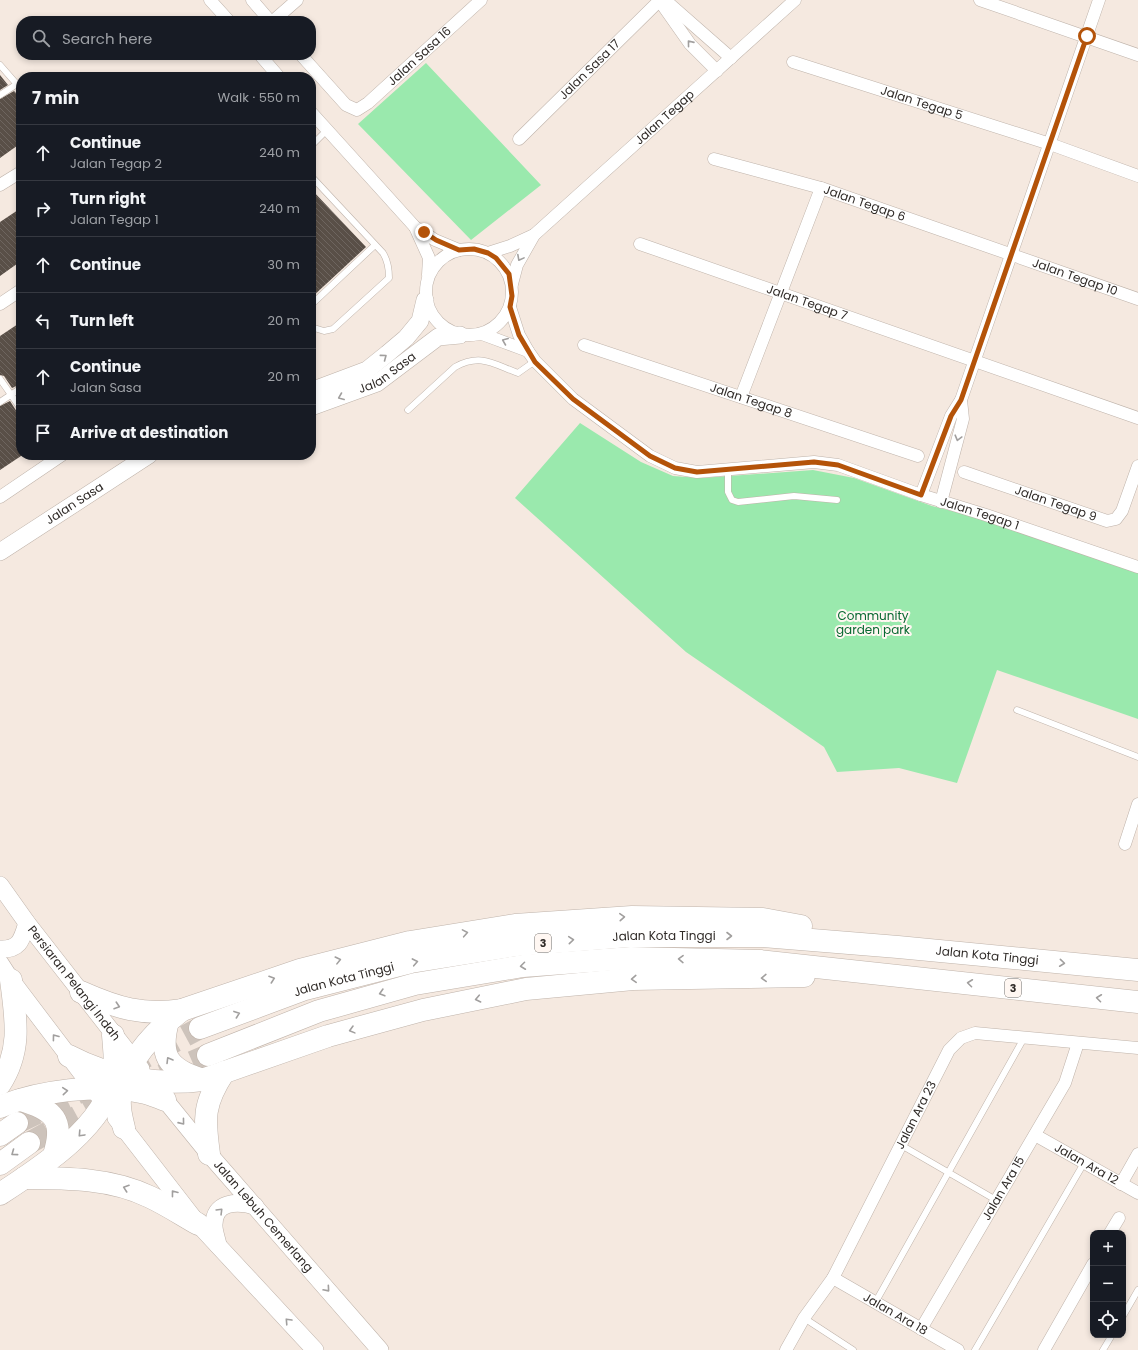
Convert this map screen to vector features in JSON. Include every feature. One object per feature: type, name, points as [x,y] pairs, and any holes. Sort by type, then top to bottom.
[{"type":"highway","points":[[0,1194],[74,1141],[84,1130],[115,1083],[159,1029],[175,1015],[300,970],[410,942],[515,924],[632,916],[763,919],[833,932],[898,947]]},
{"type":"highway","name":"Jalan Kota Tinggi","points":[[200,1028],[305,989],[411,962],[517,945],[629,936],[763,936],[898,947],[1138,970]]},
{"type":"highway","name":"Jalan Kota Tinggi","points":[[208,1055],[326,1009],[415,984],[524,966],[631,958],[760,961],[1138,1002]]},
{"type":"highway","points":[[0,1084],[14,1056],[17,1037],[6,971]]},
{"type":"highway","points":[[0,1107],[21,1100],[60,1091],[115,1083],[149,1080],[182,1083],[202,1080],[328,1036],[423,1010],[526,989],[633,979],[728,979],[887,974]]},
{"type":"highway","points":[[81,992],[124,1009],[175,1015]]},
{"type":"highway","points":[[175,1015],[164,1037],[165,1053],[173,1066],[184,1074],[202,1080]]},
{"type":"highway","points":[[113,1035],[115,1083],[124,1128]]},
{"type":"highway","points":[[69,1056],[89,1066],[115,1083],[165,1100]]},
{"type":"highway","points":[[209,1154],[205,1123],[207,1106],[212,1090],[224,1072]]},
{"type":"highway","points":[[21,1100],[40,1105],[50,1113],[56,1122],[59,1132],[54,1155]]},
{"type":"highway","points":[[0,1164],[29,1143]]},
{"type":"highway","points":[[24,1178],[61,1178],[108,1182],[150,1196],[198,1224]]},
{"type":"main road","name":"Jalan Sasa","points":[[316,389],[366,370],[387,354],[406,338],[420,320],[425,300]]},
{"type":"main road","name":"Jalan Sasa","points":[[316,406],[377,383],[438,337],[460,335]]},
{"type":"main road","name":"Jalan Sasa","points":[[0,552],[141,460]]},
{"type":"main road","name":"Persiaran Pelangi Indah","points":[[0,885],[27,923],[113,1035]]},
{"type":"main road","points":[[0,949],[8,949],[17,945],[23,939],[27,923]]},
{"type":"main road","points":[[6,971],[69,1056]]},
{"type":"main road","name":"Jalan Lebuh Cemerlang","points":[[149,1080],[209,1154],[380,1350]]},
{"type":"main road","points":[[124,1128],[198,1224],[315,1350]]},
{"type":"main road","points":[[218,1246],[214,1226],[216,1215],[221,1208],[231,1203],[240,1202],[255,1206]]},
{"type":"street","points":[[210,0],[224,16]]},
{"type":"street","points":[[252,0],[267,16]]},
{"type":"street","points":[[278,16],[297,0]]},
{"type":"street","name":"Jalan Sasa 16","points":[[306,60],[346,105],[357,110],[368,103],[481,0]]},
{"type":"street","points":[[660,0],[690,44],[717,71]]},
{"type":"street","name":"Jalan Sasa 17","points":[[519,138],[660,0]]},
{"type":"street","points":[[665,0],[732,58]]},
{"type":"street","name":"Jalan Tegap","points":[[512,284],[516,265],[534,235],[795,0]]},
{"type":"street","points":[[980,0],[1138,54]]},
{"type":"street","points":[[921,495],[951,416],[961,400],[1099,0]]},
{"type":"street","points":[[264,60],[275,72]]},
{"type":"street","name":"Jalan Tegap 5","points":[[793,62],[1050,144],[1138,176]]},
{"type":"street","points":[[316,118],[415,227],[436,240],[459,250]]},
{"type":"street","name":"Jalan Tegap 6","points":[[714,159],[821,188],[1012,255]]},
{"type":"street","points":[[0,185],[16,175]]},
{"type":"street","points":[[741,397],[821,188]]},
{"type":"street","points":[[415,227],[429,258],[425,300],[432,316],[444,329],[460,335],[471,336],[482,334],[494,328],[504,318],[510,307],[512,284],[503,266],[496,258],[488,253],[474,249],[459,250],[446,255],[436,264],[428,275]]},
{"type":"street","name":"Jalan Tegap","points":[[488,253],[500,250],[534,235]]},
{"type":"street","name":"Jalan Tegap 7","points":[[640,244],[974,361]]},
{"type":"street","name":"Jalan Tegap 10","points":[[1012,255],[1138,299]]},
{"type":"street","points":[[0,304],[16,293]]},
{"type":"street","name":"Jalan Tegap 1","points":[[510,307],[519,335],[535,362],[573,399],[650,456],[675,468],[697,472],[814,462],[838,465],[921,495],[986,515],[1138,567]]},
{"type":"street","points":[[482,334],[498,338],[528,351]]},
{"type":"street","name":"Jalan Tegap 8","points":[[584,345],[918,456]]},
{"type":"street","points":[[974,361],[1138,418]]},
{"type":"street","points":[[942,502],[963,419],[961,400]]},
{"type":"street","points":[[0,497],[53,460]]},
{"type":"street","name":"Jalan Tegap 9","points":[[964,472],[1107,521],[1116,519],[1122,510],[1138,466]]},
{"type":"street","points":[[1125,844],[1138,804]]},
{"type":"street","name":"Jalan Ara 23","points":[[786,1350],[804,1318],[833,1278],[949,1050],[961,1038],[975,1033],[1138,1048]]},
{"type":"street","name":"Jalan Ara 15","points":[[921,1329],[1065,1083],[1078,1043]]},
{"type":"street","name":"Jalan Ara 12","points":[[1035,1135],[1138,1193]]},
{"type":"street","points":[[1122,1184],[1138,1154]]},
{"type":"street","points":[[1112,1230],[1119,1218]]},
{"type":"street","points":[[1044,1350],[1092,1266]]},
{"type":"street","name":"Jalan Ara 18","points":[[833,1278],[958,1350]]},
{"type":"lane","points":[[0,65],[16,84]]},
{"type":"lane","points":[[0,95],[16,88]]},
{"type":"lane","points":[[316,141],[327,130]]},
{"type":"lane","points":[[316,181],[388,260],[389,278],[333,329],[324,331],[316,329]]},
{"type":"lane","points":[[316,299],[375,245]]},
{"type":"lane","points":[[408,410],[455,367],[464,362],[476,360],[492,362],[518,373],[535,362]]},
{"type":"lane","points":[[0,379],[16,402]]},
{"type":"lane","points":[[0,402],[16,392]]},
{"type":"lane","points":[[728,469],[728,492],[732,500],[738,502],[794,496],[837,500]]},
{"type":"lane","points":[[1017,710],[1138,757]]},
{"type":"lane","points":[[875,1303],[1024,1038]]},
{"type":"lane","points":[[900,1145],[996,1200]]},
{"type":"lane","points":[[975,1350],[1084,1163]]},
{"type":"lane","points":[[1126,1311],[1138,1290]]},
{"type":"lane","points":[[804,1318],[853,1350]]},
{"type":"lane","points":[[1103,1350],[1110,1338]]},
{"type":"green space","points":[[426,63],[541,185],[471,240],[358,124]]},
{"type":"green space","name":"Community garden park","points":[[580,423],[641,462],[673,476],[701,478],[813,470],[854,478],[932,506],[984,519],[1138,573],[1138,719],[997,670],[957,783],[899,768],[837,772],[824,747],[686,652],[515,498]]},
{"type":"building","points":[[0,75],[8,85],[0,90]]},
{"type":"building","points":[[14,91],[16,93],[16,147],[0,158],[0,99]]},
{"type":"building","points":[[316,194],[366,247],[316,293]]},
{"type":"building","points":[[16,211],[16,265],[0,276],[0,222]]},
{"type":"building","points":[[16,325],[16,386],[12,388],[4,376],[0,375],[0,336]]},
{"type":"building","points":[[10,401],[16,410],[16,459],[0,470],[0,406]]},
{"type":"tunnel","points":[[127,1067],[200,1028]]},
{"type":"tunnel","points":[[162,1075],[208,1055]]},
{"type":"tunnel","points":[[17,1123],[84,1090]]},
{"type":"tunnel","points":[[29,1143],[109,1099]]},
{"type":"route","points":[[424,232],[436,240],[459,250],[474,249],[488,253],[496,258],[509,274],[512,284],[510,307],[514,321],[519,335],[535,362],[573,399],[650,456],[675,468],[697,472],[790,463],[814,462],[838,465],[921,495],[951,416],[961,400],[1087,36]]}]
